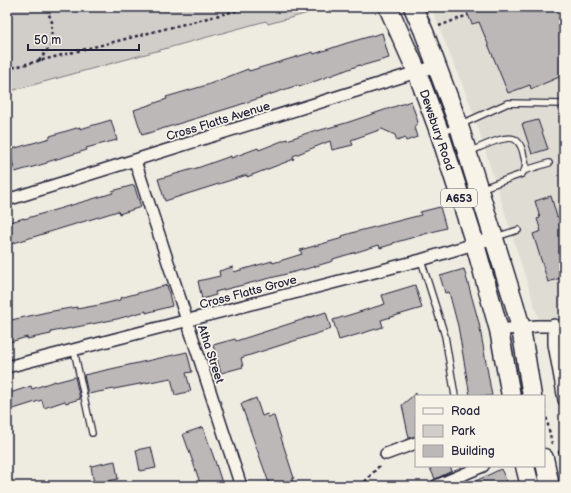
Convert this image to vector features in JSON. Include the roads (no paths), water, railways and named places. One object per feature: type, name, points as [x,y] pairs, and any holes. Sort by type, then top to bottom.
[{"type":"main road","name":"Dewsbury Road","points":[[388,7],[417,72],[440,134],[499,330],[511,395]]},
{"type":"main road","name":"Dewsbury Road","points":[[413,7],[424,32],[459,126],[479,188],[520,328],[532,395]]},
{"type":"main road","points":[[545,464],[549,486]]},
{"type":"main road","points":[[525,467],[530,486]]},
{"type":"street","name":"Cross Flatts Avenue","points":[[7,200],[436,66]]},
{"type":"street","name":"Atha Street","points":[[135,161],[241,486]]},
{"type":"street","name":"Cross Flatts Grove","points":[[7,367],[421,260],[494,238]]},
{"type":"street","points":[[499,330],[559,326],[554,344],[564,400]]},
{"type":"street","points":[[386,454],[415,443]]},
{"type":"street","points":[[436,486],[481,467]]},
{"type":"lane","points":[[440,134],[508,103],[564,104]]},
{"type":"lane","points":[[467,153],[508,137],[516,139],[521,146],[526,164],[526,170]]},
{"type":"lane","points":[[459,196],[522,174],[526,170],[549,164]]},
{"type":"lane","points":[[494,238],[518,230]]},
{"type":"lane","points":[[421,260],[445,336],[455,395]]},
{"type":"lane","points":[[74,350],[92,433]]}]
